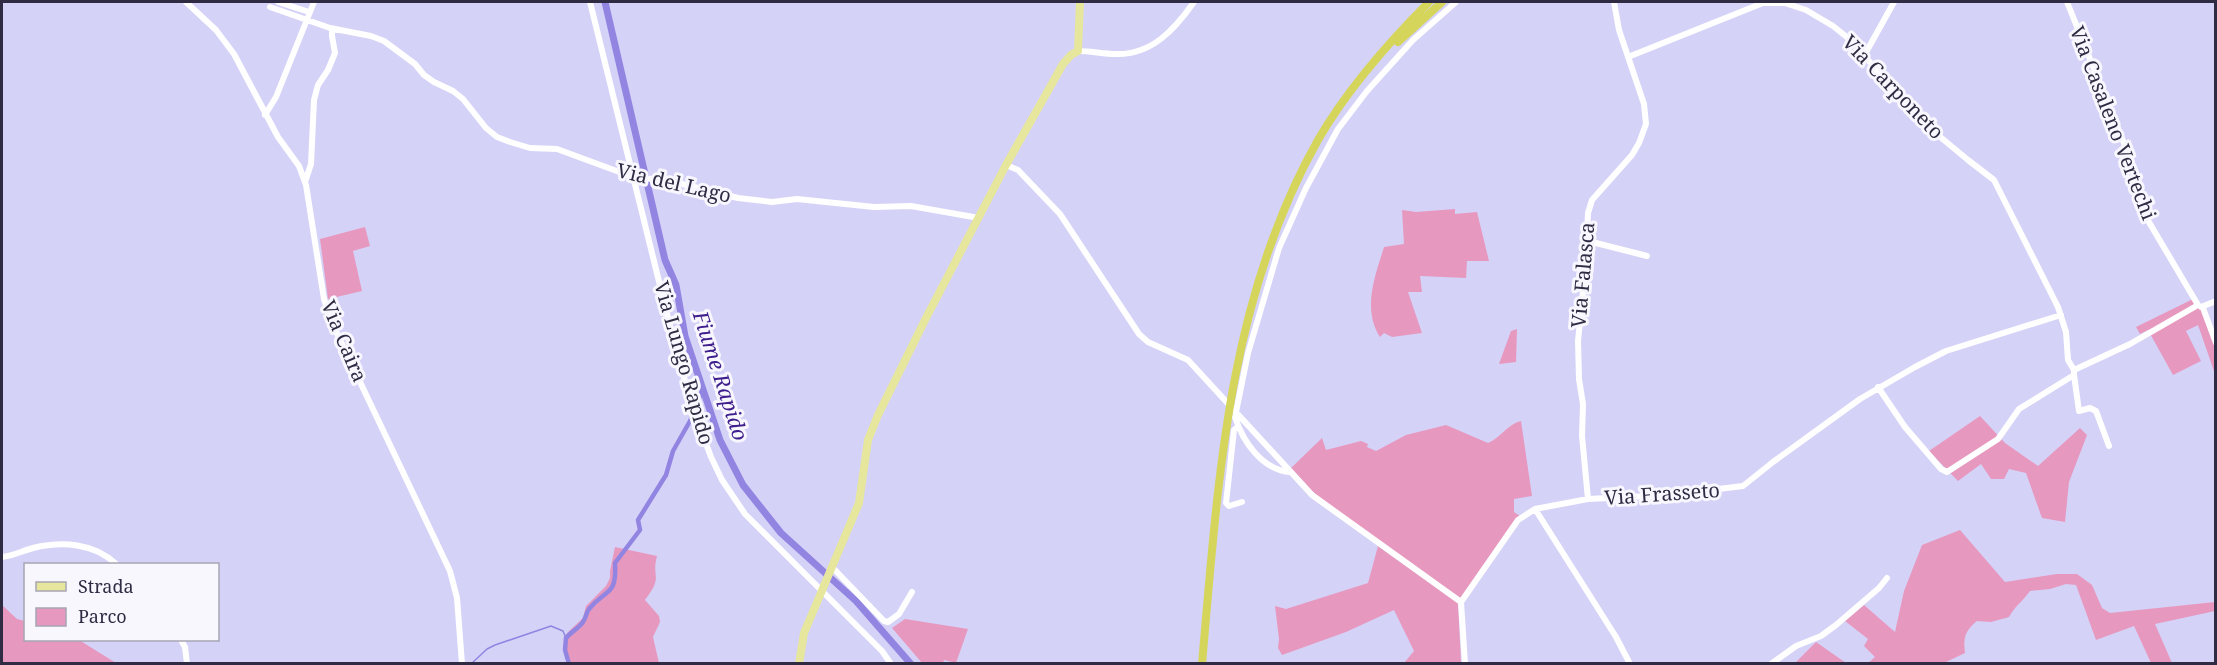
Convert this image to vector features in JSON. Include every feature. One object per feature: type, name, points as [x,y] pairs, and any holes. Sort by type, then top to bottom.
[{"type":"highway","points":[[1394,39],[1403,25],[1424,2]]},
{"type":"highway","points":[[1202,663],[1224,430],[1259,275],[1284,207],[1320,138],[1360,81],[1394,39],[1429,2]]},
{"type":"highway","points":[[1360,81],[1442,2]]},
{"type":"main road","points":[[799,663],[804,633],[858,503],[871,430],[926,318],[1006,165],[1063,64],[1078,51],[1080,2]]},
{"type":"street","name":"Via Caira","points":[[186,2],[216,30],[234,54],[278,137],[299,166],[305,182],[327,307],[332,323],[450,572],[457,598],[461,663]]},
{"type":"street","points":[[278,2],[309,12]]},
{"type":"street","points":[[266,115],[276,97],[314,2]]},
{"type":"street","name":"Via Lungo Rapido","points":[[590,2],[636,177],[670,326],[691,403],[711,457],[745,514],[882,651],[891,663]]},
{"type":"street","points":[[1078,51],[1119,54],[1146,47],[1173,30],[1194,2]]},
{"type":"street","points":[[1290,472],[1280,471],[1257,456],[1238,426],[1235,417],[1248,353],[1278,248],[1338,129],[1367,91],[1413,40],[1456,2]]},
{"type":"street","name":"Via Falasca","points":[[1588,499],[1582,436],[1583,404],[1578,340],[1588,241],[1588,213],[1592,200],[1632,154],[1646,124],[1644,104],[1619,30],[1614,2]]},
{"type":"street","points":[[1864,56],[1894,2]]},
{"type":"street","name":"Via Casaleno Vertechi","points":[[2067,2],[2134,168],[2143,212],[2201,306]]},
{"type":"street","name":"Via Carponeto","points":[[1628,57],[1763,3],[1785,3],[1806,10],[1833,26],[1853,42],[1915,116],[1994,180],[2061,315],[2066,332],[2068,360],[2074,373],[2079,411],[2090,408],[2096,411],[2109,446]]},
{"type":"street","name":"Via del Lago","points":[[270,7],[333,28],[371,36],[392,47],[434,82],[453,91],[463,99],[486,128],[497,137],[530,148],[557,149],[636,177],[670,180],[738,198],[772,202],[797,199],[874,207],[911,206],[979,218]]},
{"type":"street","points":[[305,182],[311,164],[314,100],[318,85],[335,53],[333,28]]},
{"type":"street","points":[[1006,165],[1018,170],[1060,214],[1139,334],[1148,342],[1188,360],[1312,495],[1461,602]]},
{"type":"street","points":[[1588,241],[1647,256]]},
{"type":"street","points":[[1878,387],[1905,427],[1941,469],[1947,472],[1998,439],[2019,409],[2074,373],[2201,306],[2216,301]]},
{"type":"street","points":[[2201,306],[2216,343]]},
{"type":"street","name":"Via Frasseto","points":[[1534,509],[1588,499],[1669,495],[1743,486],[1878,387],[1946,351],[2061,315]]},
{"type":"street","points":[[1238,426],[1234,430],[1226,503],[1229,506],[1242,502]]},
{"type":"street","points":[[1465,663],[1461,602],[1518,520],[1534,509],[1616,637],[1630,663]]},
{"type":"street","points":[[2,557],[33,548],[68,544],[100,552],[115,563]]},
{"type":"street","points":[[831,571],[884,621],[888,622],[899,614],[912,592]]},
{"type":"street","points":[[1771,663],[1796,646],[1821,636],[1879,588],[1887,578]]},
{"type":"street","points":[[182,641],[187,663]]},
{"type":"green space","points":[[1455,209],[1455,214],[1477,212],[1489,261],[1467,261],[1466,278],[1420,276],[1422,292],[1408,292],[1422,333],[1392,337],[1384,333],[1380,337],[1372,315],[1372,292],[1384,247],[1404,244],[1402,210],[1416,212]]},
{"type":"green space","points":[[365,227],[370,246],[353,251],[362,291],[328,299],[320,239]]},
{"type":"green space","points":[[2193,299],[2207,315],[2211,324],[2215,374],[2198,325],[2186,331],[2201,361],[2173,375],[2148,330],[2140,334],[2136,327]]},
{"type":"green space","points":[[1517,329],[1516,362],[1499,364],[1511,331]]},
{"type":"green space","points":[[1980,416],[2005,443],[2038,466],[2080,428],[2087,435],[2069,482],[2065,522],[2042,518],[2026,473],[2009,469],[2004,479],[1991,479],[1981,464],[1958,481],[1929,451]]},
{"type":"green space","points":[[1521,421],[1532,496],[1514,499],[1514,512],[1520,516],[1461,598],[1456,598],[1317,496],[1291,468],[1322,438],[1326,450],[1361,441],[1376,451],[1406,435],[1446,425],[1488,443]]},
{"type":"green space","points":[[1960,530],[2005,582],[2057,574],[2077,574],[2092,585],[2102,608],[2110,613],[2215,602],[2215,611],[2155,624],[2172,663],[2151,663],[2134,626],[2096,640],[2076,585],[2066,584],[2050,589],[2030,591],[2009,617],[1991,622],[1977,621],[1966,635],[1965,653],[1944,663],[1868,663],[1875,657],[1864,646],[1868,639],[1845,621],[1864,605],[1895,632],[1904,591],[1922,545]]},
{"type":"green space","points":[[1378,546],[1458,603],[1461,663],[1404,663],[1414,651],[1394,610],[1346,632],[1282,655],[1278,648],[1275,606],[1286,609],[1368,583]]},
{"type":"green space","points":[[615,547],[657,556],[656,581],[645,600],[659,616],[660,622],[653,637],[659,663],[570,663],[567,657],[567,633],[583,618],[586,606],[606,586],[610,578]]},
{"type":"green space","points":[[2,605],[17,619],[24,621],[24,641],[81,641],[116,663],[2,663]]},
{"type":"green space","points":[[905,619],[968,629],[956,663],[944,660],[943,663],[922,663],[892,628]]},
{"type":"green space","points":[[1816,642],[1846,663],[1795,663]]},
{"type":"waterway","name":"Fiume Rapido","points":[[605,2],[665,260],[676,285],[685,336],[720,440],[743,485],[781,533],[856,601],[911,664]]},
{"type":"waterway","points":[[569,664],[565,650],[566,638],[581,624],[595,602],[612,587],[615,563],[640,530],[638,520],[666,475],[673,451],[690,421],[703,388]]},
{"type":"waterway","points":[[471,664],[487,649],[495,645],[551,626],[563,631],[566,638]]}]
